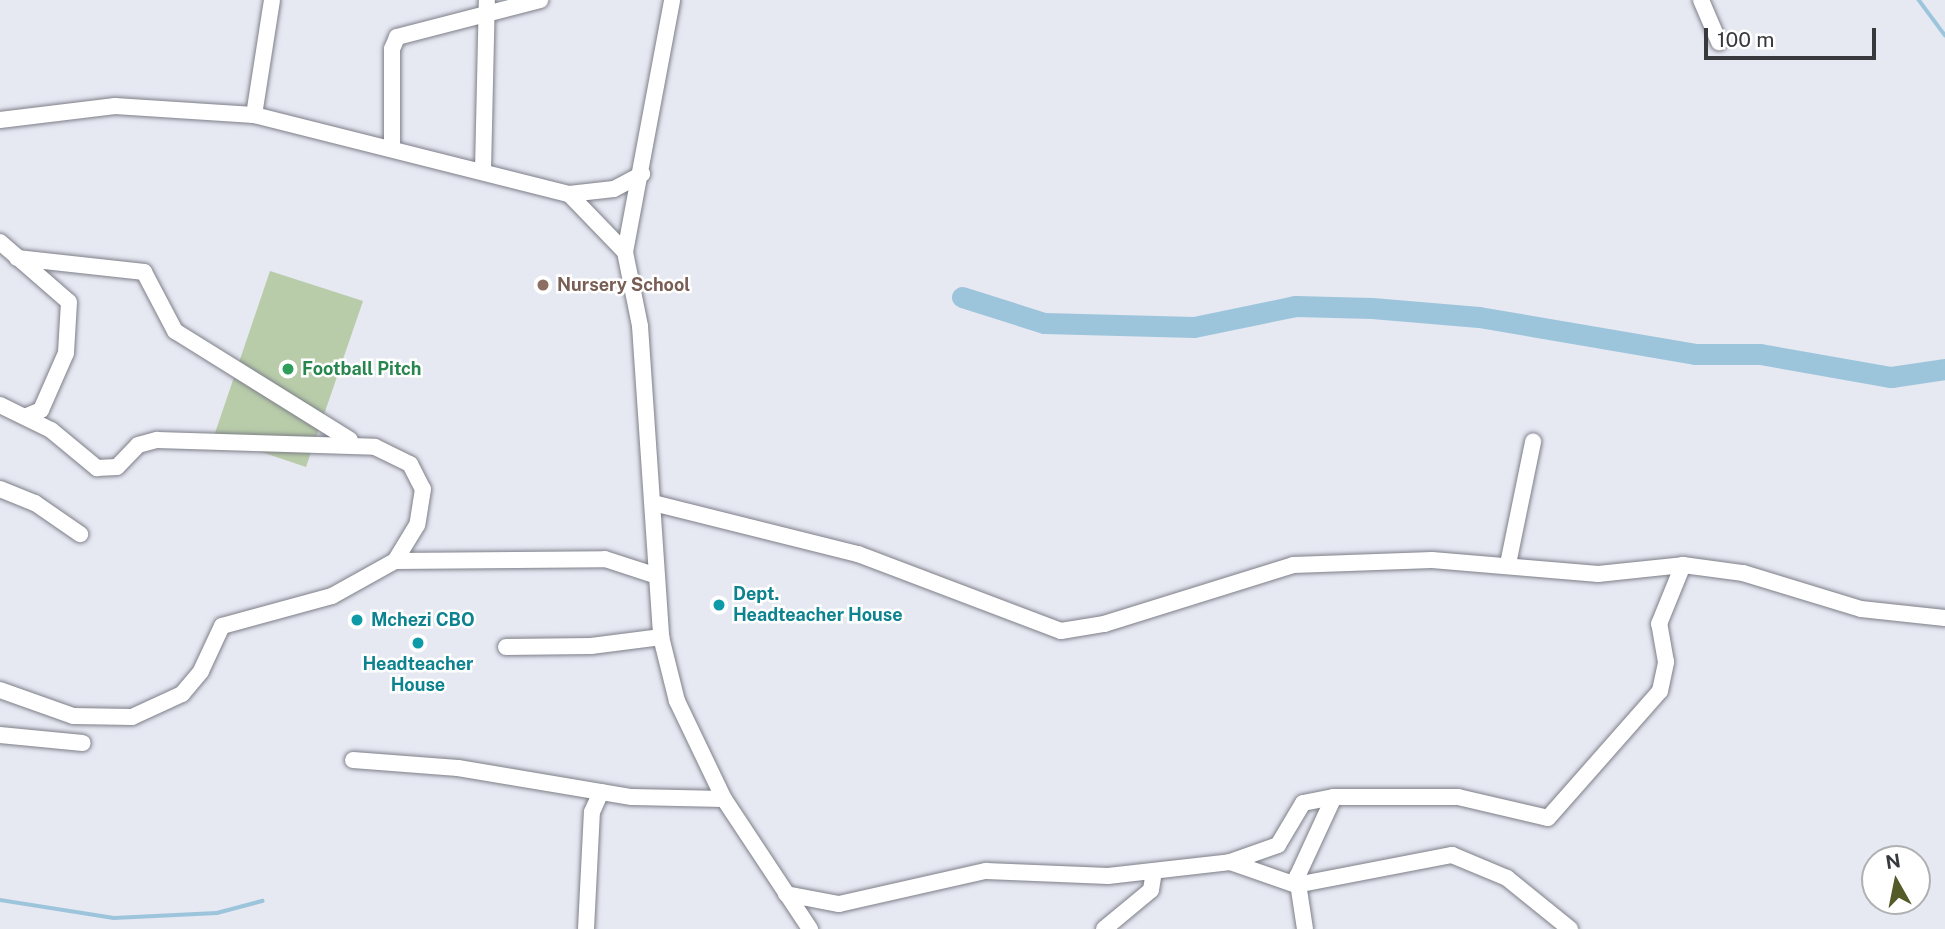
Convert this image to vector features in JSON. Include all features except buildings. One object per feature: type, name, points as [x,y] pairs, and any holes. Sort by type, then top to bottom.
[{"type":"street","points":[[254,115],[272,0]]},
{"type":"street","points":[[392,149],[394,41],[487,7],[540,0]]},
{"type":"street","points":[[672,0],[642,174],[625,252],[640,326],[653,503],[654,575],[661,636],[677,701],[724,799],[810,929]]},
{"type":"street","points":[[1700,0],[1719,42]]},
{"type":"street","points":[[483,170],[487,7]]},
{"type":"street","points":[[0,120],[115,106],[254,115],[483,170],[569,194],[614,189],[642,174]]},
{"type":"street","points":[[569,194],[625,252]]},
{"type":"street","points":[[0,242],[64,294],[71,323],[66,353],[40,410],[27,416]]},
{"type":"street","points":[[17,258],[144,272],[175,331],[352,442],[395,455],[418,476],[422,506],[395,561]]},
{"type":"street","points":[[0,405],[27,416],[97,468],[117,467],[138,445],[157,440],[352,442]]},
{"type":"street","points":[[1508,564],[1533,442]]},
{"type":"street","points":[[0,489],[35,503],[80,534]]},
{"type":"street","points":[[653,503],[858,554],[1061,631],[1104,624],[1293,565],[1508,564],[1598,574],[1683,565],[1743,573],[1861,609],[1945,618]]},
{"type":"street","points":[[0,690],[73,716],[132,717],[182,694],[201,671],[222,626],[332,596],[395,561],[605,559],[654,575]]},
{"type":"street","points":[[786,894],[822,905],[986,871],[1091,876],[1230,862],[1279,845],[1303,803],[1334,797],[1458,797],[1548,818],[1559,811],[1605,748],[1660,691],[1666,662],[1660,624],[1683,565]]},
{"type":"street","points":[[506,647],[591,646],[661,636]]},
{"type":"street","points":[[0,735],[83,743]]},
{"type":"street","points":[[353,760],[458,768],[601,792],[724,799]]},
{"type":"street","points":[[586,929],[593,811],[601,792]]},
{"type":"street","points":[[1304,929],[1296,885],[1334,797]]},
{"type":"street","points":[[1230,862],[1296,885],[1452,855],[1507,878],[1570,929]]},
{"type":"street","points":[[1104,929],[1151,890],[1154,871]]},
{"type":"green space","name":"Football Pitch","points":[[270,271],[363,301],[306,467],[214,436]]},
{"type":"waterway","points":[[1919,0],[1945,35]]},
{"type":"waterway","points":[[962,297],[1044,323],[1194,327],[1295,306],[1372,308],[1479,317],[1695,354],[1760,354],[1891,377],[1945,369]]},
{"type":"waterway","points":[[0,900],[114,918],[217,913],[262,901]]},
{"type":"place","name":"Nursery School","points":[[543,285]]},
{"type":"place","name":"Football Pitch","points":[[288,369]]},
{"type":"place","name":"Dept. Headteacher House","points":[[719,605]]},
{"type":"place","name":"Mchezi CBO","points":[[357,620]]},
{"type":"place","name":"Headteacher House","points":[[418,643]]}]
